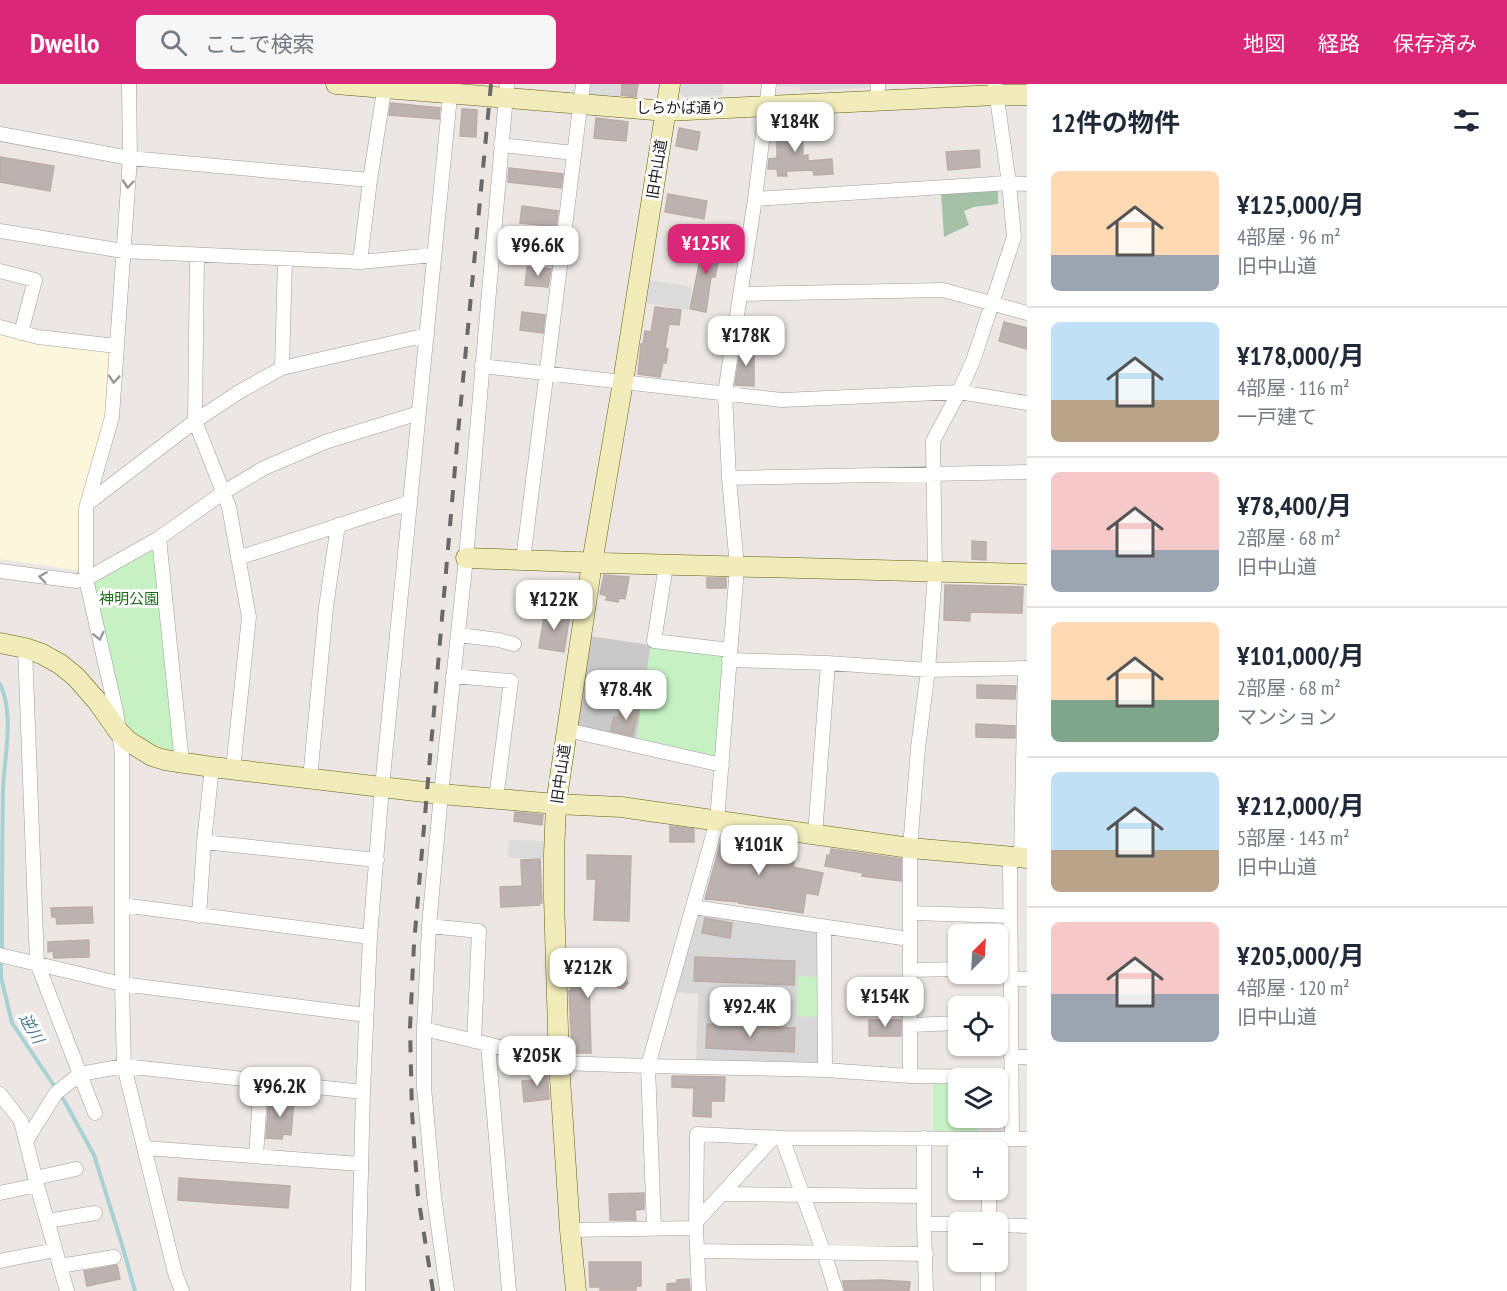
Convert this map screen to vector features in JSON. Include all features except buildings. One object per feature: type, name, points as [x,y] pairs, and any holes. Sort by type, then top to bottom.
[{"type":"street","points":[[129,84],[130,158],[112,417],[86,508],[86,579],[116,711],[122,754],[124,1066],[175,1273],[182,1291]]},
{"type":"street","name":"しらかば通り","points":[[336,84],[506,91],[580,104],[666,111],[767,106],[877,92],[995,89],[1027,95]]},
{"type":"street","points":[[523,560],[583,84]]},
{"type":"street","name":"旧中山道","points":[[576,1291],[559,1063],[554,897],[556,804],[592,563],[670,84]]},
{"type":"street","points":[[654,1228],[648,1066],[717,821],[737,567],[729,478],[725,393],[770,84]]},
{"type":"street","points":[[360,262],[369,180],[384,86]]},
{"type":"street","points":[[358,1291],[360,1164],[370,937],[382,787],[451,89]]},
{"type":"street","points":[[910,1076],[910,848],[918,748],[928,670],[935,573],[933,441],[973,361],[992,304],[1020,239],[995,89]]},
{"type":"street","points":[[447,1291],[434,1196],[424,1087],[424,1029],[429,926],[466,558],[506,91]]},
{"type":"street","points":[[0,134],[130,158],[369,180]]},
{"type":"street","points":[[501,145],[573,153]]},
{"type":"street","points":[[755,199],[1009,183],[1027,184]]},
{"type":"street","points":[[0,231],[123,251],[360,262],[434,255]]},
{"type":"street","points":[[196,255],[195,422],[229,507],[249,617],[233,769]]},
{"type":"street","points":[[282,368],[285,259]]},
{"type":"street","points":[[0,270],[34,280],[21,333]]},
{"type":"street","points":[[741,294],[943,290],[1027,313]]},
{"type":"street","points":[[0,327],[38,337],[116,346]]},
{"type":"street","points":[[87,504],[195,422],[239,392],[282,368],[427,335]]},
{"type":"street","points":[[482,366],[782,400],[959,392],[1027,403]]},
{"type":"street","points":[[0,571],[76,581],[86,579],[159,538],[224,492],[264,468],[325,442],[419,413]]},
{"type":"street","points":[[729,478],[1027,472]]},
{"type":"street","points":[[238,558],[411,502]]},
{"type":"street","points":[[310,778],[326,607],[338,525]]},
{"type":"street","points":[[159,538],[182,763]]},
{"type":"street","points":[[466,558],[1027,574]]},
{"type":"street","points":[[666,565],[654,641],[730,655],[828,663],[928,670],[1026,668],[1019,857],[1008,944]]},
{"type":"street","points":[[458,635],[514,644]]},
{"type":"street","points":[[0,643],[42,654],[76,677],[128,741],[152,756],[165,760],[441,794],[621,807],[910,848],[1019,857]]},
{"type":"street","points":[[25,648],[38,963],[95,1113]]},
{"type":"street","points":[[815,835],[828,663]]},
{"type":"street","points":[[453,676],[511,681],[496,798]]},
{"type":"street","points":[[567,730],[722,765]]},
{"type":"street","points":[[200,916],[204,842],[212,767]]},
{"type":"street","points":[[204,842],[377,860]]},
{"type":"street","points":[[122,905],[370,937]]},
{"type":"street","points":[[693,907],[909,939]]},
{"type":"street","points":[[911,913],[1010,916]]},
{"type":"street","points":[[429,926],[479,931],[481,1042],[509,1291]]},
{"type":"street","points":[[824,927],[825,1070]]},
{"type":"street","points":[[5,956],[122,984],[366,1015]]},
{"type":"street","points":[[910,970],[948,969]]},
{"type":"street","points":[[1008,973],[1027,979]]},
{"type":"street","points":[[911,1024],[948,1023]]},
{"type":"street","points":[[424,1029],[559,1063],[825,1070],[910,1076],[1011,1077]]},
{"type":"street","points":[[1008,1042],[1011,1057],[1012,1139]]},
{"type":"street","points":[[1011,1057],[1027,1057]]},
{"type":"street","points":[[26,1141],[60,1090],[80,1074],[124,1066],[363,1092]]},
{"type":"street","points":[[256,1156],[261,1081]]},
{"type":"street","points":[[0,1094],[21,1121],[67,1291]]},
{"type":"street","points":[[699,1291],[696,1225],[698,1134],[778,1138],[924,1138],[948,1141]]},
{"type":"street","points":[[570,1230],[696,1225],[778,1138]]},
{"type":"street","points":[[778,1138],[824,1253],[836,1291]]},
{"type":"street","points":[[924,1138],[926,1291]]},
{"type":"street","points":[[1008,1140],[1027,1139]]},
{"type":"street","points":[[145,1148],[360,1164]]},
{"type":"street","points":[[0,1193],[76,1169]]},
{"type":"street","points":[[723,1194],[924,1196]]},
{"type":"street","points":[[47,1221],[95,1213]]},
{"type":"street","points":[[924,1224],[948,1224]]},
{"type":"street","points":[[1008,1225],[1027,1226]]},
{"type":"street","points":[[0,1261],[56,1250]]},
{"type":"street","points":[[697,1251],[926,1254]]},
{"type":"street","points":[[60,1266],[114,1257]]},
{"type":"street","points":[[988,1272],[988,1291]]},
{"type":"shaded area","points":[[588,84],[621,84],[619,97],[591,95],[588,91]]},
{"type":"shaded area","points":[[681,84],[723,84],[722,95],[684,97],[680,93]]},
{"type":"shaded area","points":[[775,84],[872,84],[871,87],[800,91],[800,87],[775,86]]},
{"type":"shaded area","points":[[650,280],[692,287],[688,310],[646,303]]},
{"type":"shaded area","points":[[0,331],[107,349],[112,353],[106,417],[80,568],[75,570],[0,559]]},
{"type":"shaded area","points":[[589,636],[651,645],[636,740],[576,726]]},
{"type":"shaded area","points":[[509,840],[545,841],[545,858],[508,858]]},
{"type":"shaded area","points":[[699,914],[818,932],[821,1063],[817,1066],[696,1061],[698,994],[674,992],[696,917]]},
{"type":"green space","points":[[998,188],[998,204],[974,207],[964,211],[969,225],[944,237],[941,193]]},
{"type":"green space","name":"神明公園","points":[[153,549],[156,550],[175,753],[144,740],[126,724],[93,582]]},
{"type":"green space","points":[[651,645],[723,655],[717,759],[636,740]]},
{"type":"green space","points":[[798,976],[821,977],[818,1017],[797,1016]]},
{"type":"green space","points":[[933,1080],[948,1081],[948,1128],[977,1128],[977,1134],[933,1134]]},
{"type":"waterway","name":"逆川","points":[[0,684],[7,709],[8,723],[3,790],[2,952]]},
{"type":"waterway","name":"逆川","points":[[1,960],[1,977],[12,1023],[65,1102],[94,1155],[135,1291]]},
{"type":"railway","points":[[433,1291],[418,1196],[412,1113],[410,1028],[414,944],[491,84]]}]
